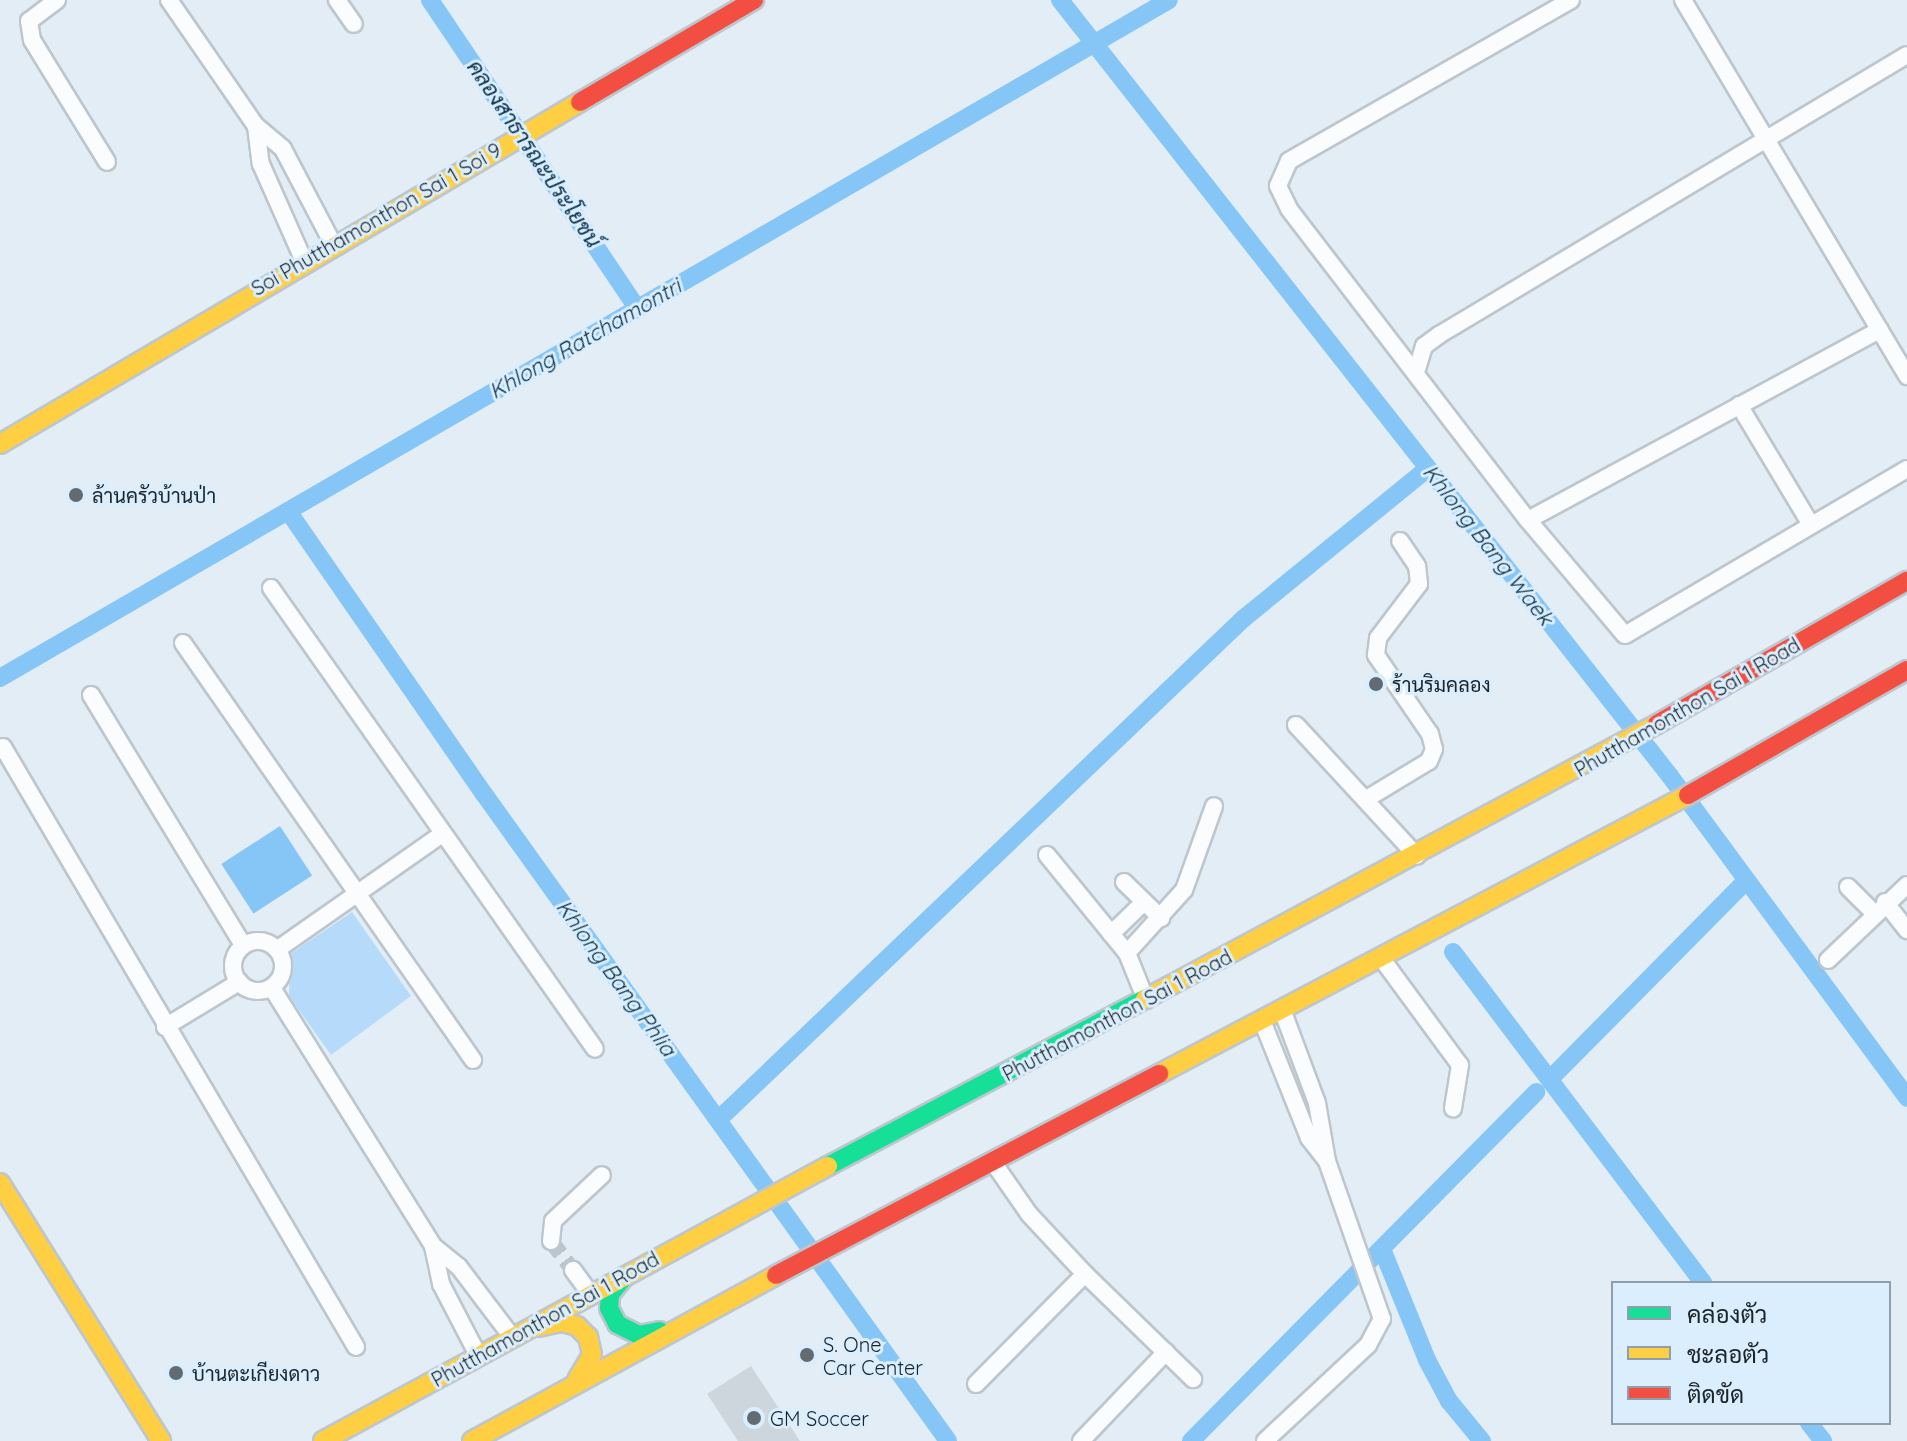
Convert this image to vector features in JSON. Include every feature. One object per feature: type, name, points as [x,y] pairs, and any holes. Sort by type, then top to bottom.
[{"type":"main road","name":"Soi Phutthamonthon Sai 1 Soi 9","points":[[0,444],[304,261],[754,0]]},
{"type":"main road","name":"Phutthamonthon Sai 1 Road","points":[[323,1441],[641,1265],[781,1194],[1572,773],[1687,710],[1907,581]]},
{"type":"main road","points":[[472,1441],[677,1327],[995,1165],[1732,773],[1907,670]]},
{"type":"main road","points":[[0,1183],[161,1441]]},
{"type":"main road","points":[[641,1265],[615,1285],[611,1315],[621,1328],[639,1335],[677,1327]]},
{"type":"main road","points":[[518,1334],[562,1322],[577,1326],[588,1337],[592,1355],[588,1370],[557,1394]]},
{"type":"street","points":[[57,0],[29,21],[32,40],[107,162]]},
{"type":"street","points":[[169,0],[256,126],[283,149],[333,244]]},
{"type":"street","points":[[337,0],[354,24]]},
{"type":"street","points":[[1571,0],[1282,169],[1278,186],[1289,209],[1417,369],[1427,391],[1528,520],[1625,635],[1907,469]]},
{"type":"street","points":[[1683,0],[1907,376]]},
{"type":"street","points":[[1417,369],[1424,346],[1439,335],[1907,55]]},
{"type":"street","points":[[256,126],[261,164],[304,261]]},
{"type":"street","points":[[1528,520],[1880,330]]},
{"type":"street","points":[[1739,405],[1811,525]]},
{"type":"street","points":[[1368,798],[1429,761],[1434,749],[1430,734],[1376,655],[1378,638],[1419,584],[1417,566],[1400,541]]},
{"type":"street","points":[[271,588],[595,1049]]},
{"type":"street","points":[[183,643],[473,1060]]},
{"type":"street","points":[[91,695],[243,945]]},
{"type":"street","points":[[1296,725],[1368,798],[1417,856]]},
{"type":"street","points":[[3,747],[356,1347]]},
{"type":"street","points":[[1127,953],[1161,918],[1193,874],[1214,806]]},
{"type":"street","points":[[278,949],[442,834]]},
{"type":"street","points":[[1047,855],[1127,953],[1146,1000]]},
{"type":"street","points":[[1124,882],[1161,918]]},
{"type":"street","points":[[1828,960],[1879,907],[1907,885]]},
{"type":"street","points":[[1848,887],[1907,930]]},
{"type":"street","points":[[1111,934],[1144,902]]},
{"type":"street","points":[[261,940],[278,949],[284,965],[272,988],[254,991],[239,982],[233,962],[243,945],[261,940]]},
{"type":"street","points":[[1382,959],[1460,1065],[1453,1108]]},
{"type":"street","points":[[165,1027],[239,982]]},
{"type":"street","points":[[272,988],[433,1246],[459,1267],[518,1334]]},
{"type":"street","points":[[1265,1441],[1379,1331],[1382,1319],[1371,1280],[1327,1161],[1317,1103],[1283,1012]]},
{"type":"street","points":[[1263,1023],[1309,1138],[1327,1161]]},
{"type":"street","points":[[995,1165],[1029,1214],[1085,1274],[1193,1379]]},
{"type":"street","points":[[551,1241],[553,1221],[602,1175]]},
{"type":"street","points":[[433,1246],[441,1284],[479,1357]]},
{"type":"street","points":[[573,1270],[590,1293]]},
{"type":"street","points":[[976,1384],[1085,1274]]},
{"type":"street","points":[[1081,1441],[1166,1352]]},
{"type":"shaded area","points":[[280,826],[312,875],[253,914],[221,864]]},
{"type":"shaded area","points":[[352,912],[411,996],[331,1055],[289,996],[290,954]]},
{"type":"building","name":"GM Soccer","points":[[751,1366],[800,1441],[738,1441],[707,1394]]},
{"type":"waterway","name":"คลองสาธารณะประโยชน์","points":[[430,0],[638,309]]},
{"type":"waterway","name":"Khlong Bang Waek","points":[[1060,0],[1670,776],[1907,1098]]},
{"type":"waterway","name":"Khlong Ratchamontri","points":[[0,678],[1169,0]]},
{"type":"waterway","points":[[718,1120],[1243,619],[1427,469]]},
{"type":"waterway","name":"Khlong Bang Phlia","points":[[288,511],[484,794],[948,1441]]},
{"type":"waterway","points":[[1550,1079],[1746,881]]},
{"type":"waterway","points":[[1453,952],[1701,1281]]},
{"type":"waterway","points":[[1191,1441],[1536,1092]]},
{"type":"waterway","points":[[1382,1249],[1427,1360],[1449,1401],[1482,1441]]},
{"type":"waterway","points":[[1811,1425],[1823,1441]]},
{"type":"tunnel","points":[[551,1241],[573,1270]]},
{"type":"traffic: fast","points":[[828,1166],[1145,999]]},
{"type":"traffic: fast","points":[[624,1277],[610,1294],[609,1308],[617,1324],[639,1335],[660,1331]]},
{"type":"traffic: slow","points":[[0,444],[580,102]]},
{"type":"traffic: slow","points":[[1145,999],[1657,724]]},
{"type":"traffic: slow","points":[[1159,1074],[1688,795]]},
{"type":"traffic: slow","points":[[323,1441],[828,1166]]},
{"type":"traffic: slow","points":[[0,1183],[161,1441]]},
{"type":"traffic: slow","points":[[472,1441],[776,1275]]},
{"type":"traffic: slow","points":[[538,1327],[562,1322],[577,1326],[588,1337],[592,1355],[577,1380]]},
{"type":"traffic: jam","points":[[580,102],[754,0]]},
{"type":"traffic: jam","points":[[1657,724],[1907,581]]},
{"type":"traffic: jam","points":[[1688,795],[1907,670]]},
{"type":"traffic: jam","points":[[776,1275],[1159,1074]]},
{"type":"place","name":"ล้านครัวบ้านป่า","points":[[76,495]]},
{"type":"place","name":"ร้านริมคลอง","points":[[1376,684]]},
{"type":"place","name":"S. One Car Center","points":[[807,1355]]},
{"type":"place","name":"บ้านตะเกียงดาว","points":[[176,1373]]},
{"type":"place","name":"GM Soccer","points":[[754,1418]]}]
